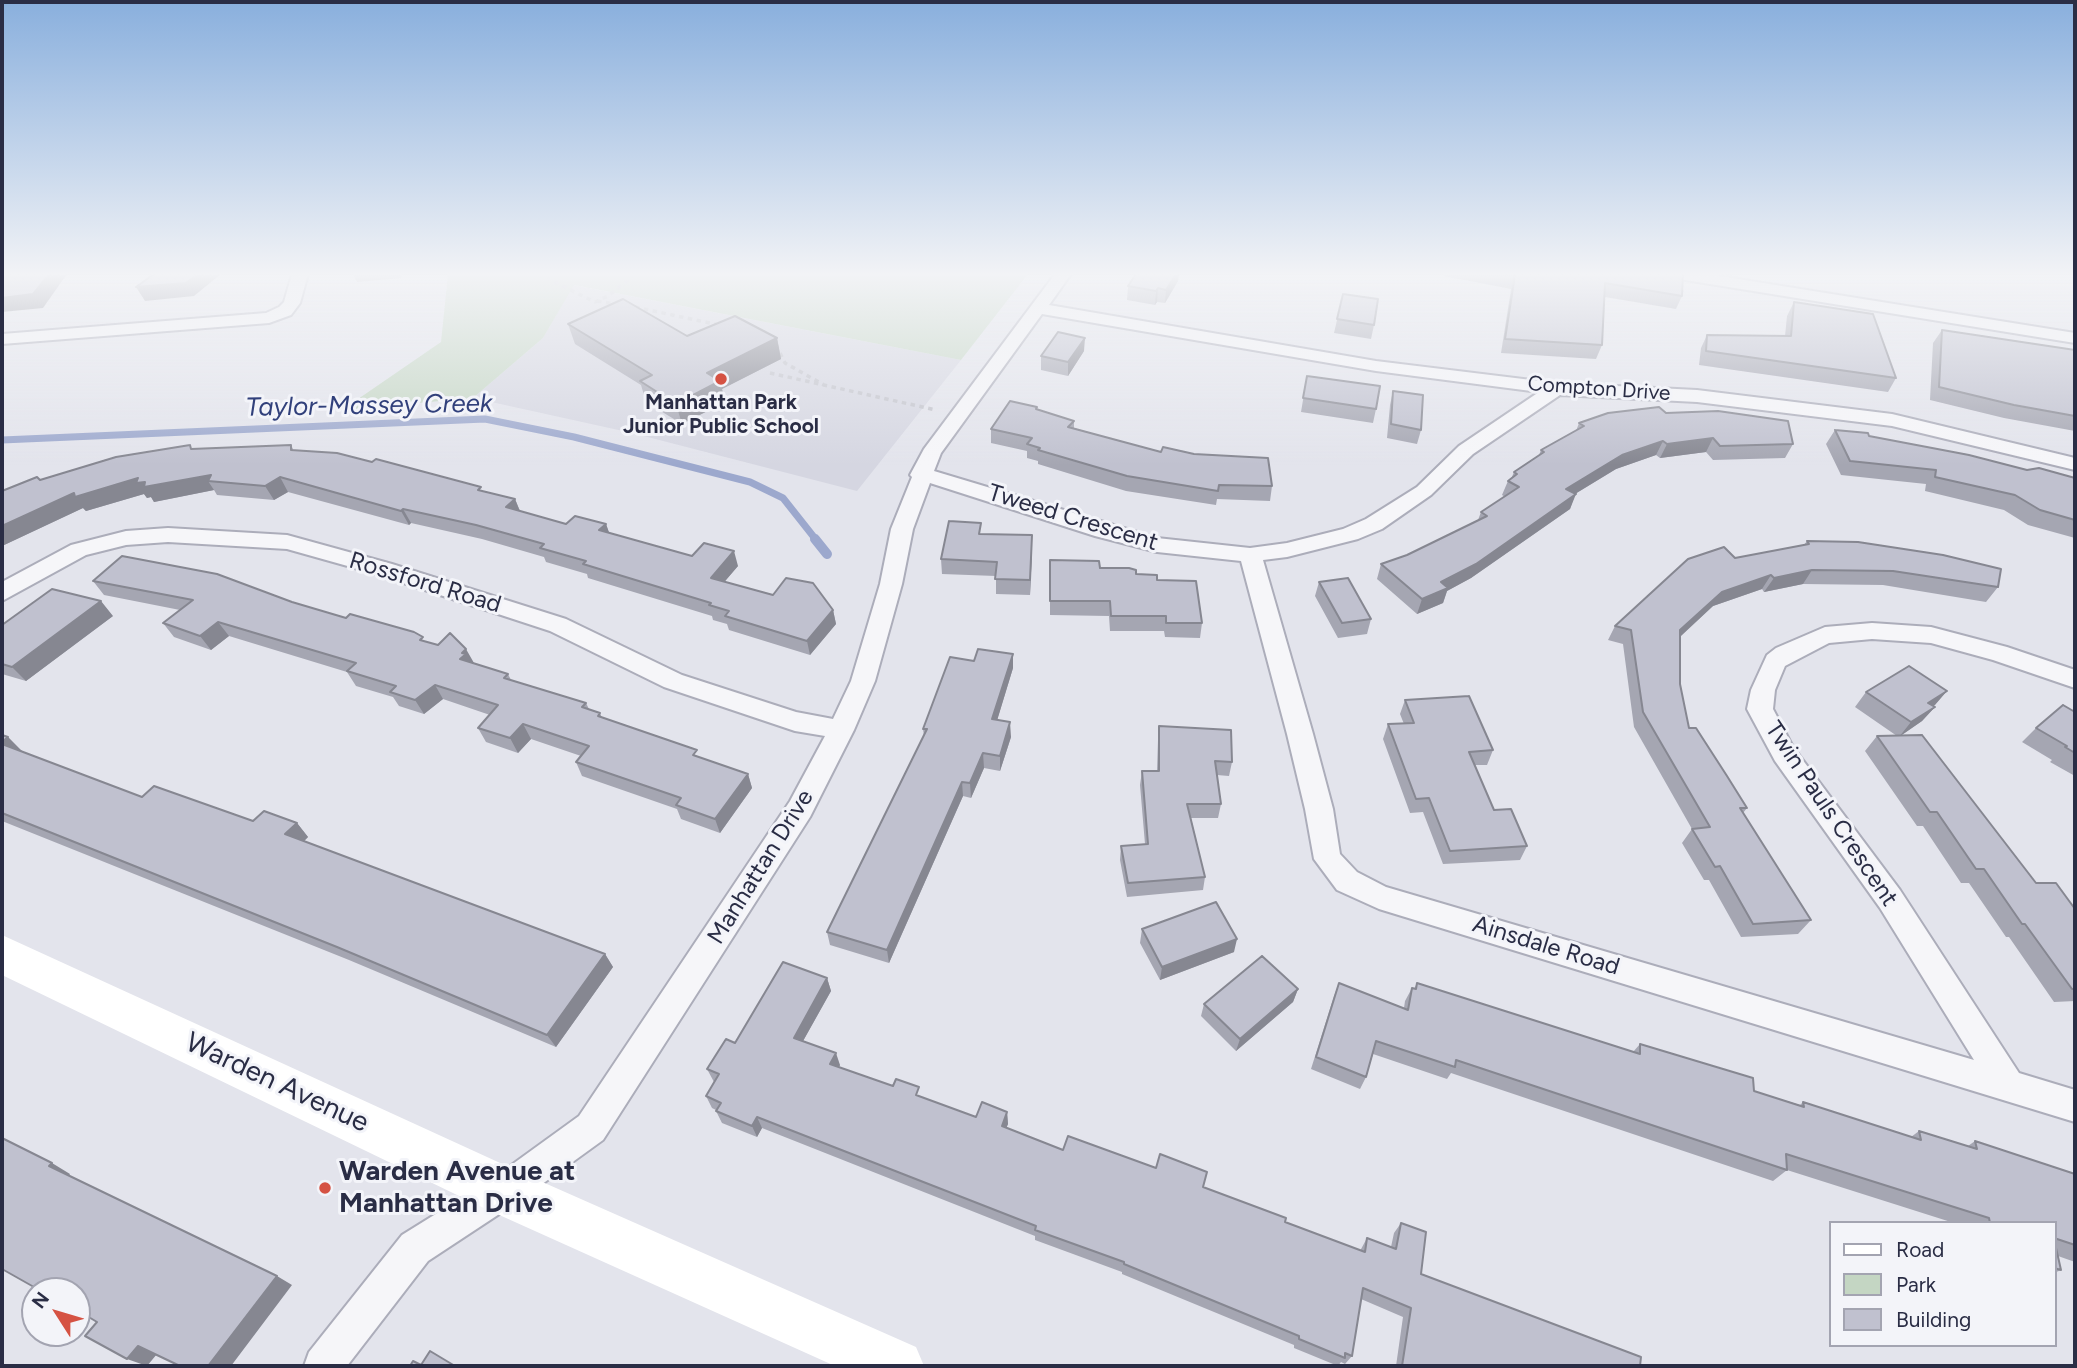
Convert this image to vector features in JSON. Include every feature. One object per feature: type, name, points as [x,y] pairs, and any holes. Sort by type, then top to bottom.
[{"type":"main road","name":"Warden Avenue","points":[[2,954],[504,1191],[897,1366]]},
{"type":"street","name":"Manhattan Drive","points":[[323,1366],[415,1248],[504,1191],[590,1128],[690,981],[800,809],[841,730],[863,681],[878,632],[902,529],[920,475],[931,453],[1015,338]]},
{"type":"street","name":"Compton Drive","points":[[1206,338],[1302,355],[1556,389],[1697,396],[1892,420],[2075,464]]},
{"type":"street","name":"Tweed Crescent","points":[[920,475],[957,483],[1103,531],[1157,545],[1250,555],[1287,550],[1350,534],[1374,524],[1424,491],[1466,450],[1556,389]]},
{"type":"street","name":"Rossford Road","points":[[2,593],[27,576],[79,551],[125,538],[168,535],[287,542],[384,569],[547,621],[601,644],[673,681],[794,721],[841,730]]},
{"type":"street","name":"Ainsdale Road","points":[[1250,555],[1303,746],[1328,859],[1347,881],[1379,897],[2075,1106]]},
{"type":"street","name":"Twin Pauls Crescent","points":[[2007,1084],[1890,899],[1779,746],[1760,709],[1763,690],[1775,661],[1784,654],[1825,635],[1872,631],[1931,635],[1999,653],[2075,679]]},
{"type":"path","points":[[767,341],[778,346],[785,363],[824,385]]},
{"type":"path","points":[[770,373],[957,415]]},
{"type":"shaded area","name":"Manhattan Park Junior Public School","points":[[543,338],[846,338],[961,360],[857,491],[632,433],[473,398]]},
{"type":"green space","points":[[441,338],[543,338],[473,398],[342,410],[441,342]]},
{"type":"green space","points":[[847,338],[978,338],[961,360]]},
{"type":"building","points":[[591,338],[777,338],[707,373],[720,381],[676,404],[640,381],[652,375]]},
{"type":"building","points":[[1054,338],[1085,338],[1068,362],[1041,356]]},
{"type":"building","points":[[1505,338],[1602,338],[1602,345]]},
{"type":"building","points":[[1707,338],[1882,338],[1896,378],[1706,351]]},
{"type":"building","points":[[1942,338],[1994,338],[2075,350],[2075,416],[1939,387]]},
{"type":"building","points":[[1307,376],[1380,386],[1376,409],[1303,398]]},
{"type":"building","points":[[1393,391],[1423,395],[1421,430],[1391,424]]},
{"type":"building","points":[[1010,401],[1037,407],[1036,409],[1074,421],[1068,427],[1161,452],[1163,447],[1194,454],[1268,458],[1272,486],[1219,485],[1218,491],[1127,476],[1038,450],[1040,448],[1027,444],[1032,438],[991,429]]},
{"type":"building","points":[[1659,407],[1666,413],[1718,411],[1788,421],[1793,444],[1720,446],[1713,438],[1667,444],[1663,441],[1622,455],[1566,489],[1576,494],[1476,564],[1441,582],[1448,588],[1422,599],[1381,564],[1407,555],[1487,516],[1481,512],[1519,487],[1508,481],[1517,474],[1514,472],[1544,452],[1541,450],[1584,426],[1579,423],[1608,413]]},
{"type":"building","points":[[1835,430],[1868,433],[1869,436],[1969,455],[2027,470],[2039,468],[2075,478],[2075,520],[2040,510],[2015,495],[1935,477],[1936,470],[1850,461]]},
{"type":"building","points":[[190,445],[191,449],[291,445],[291,450],[337,453],[372,462],[376,459],[481,487],[478,490],[515,499],[506,507],[566,524],[575,516],[606,524],[599,530],[692,556],[704,543],[734,551],[711,578],[773,595],[786,578],[813,583],[833,610],[807,641],[725,616],[729,611],[709,605],[711,603],[540,548],[544,544],[476,525],[403,509],[401,511],[280,477],[265,486],[208,481],[211,475],[144,487],[145,482],[136,483],[138,478],[75,497],[74,493],[2,526],[2,491],[37,477],[40,480],[116,457]]},
{"type":"building","points":[[949,521],[981,523],[979,534],[1032,535],[1030,580],[995,579],[997,562],[941,559]]},
{"type":"building","points":[[1807,541],[1858,542],[1943,555],[2001,569],[1998,587],[1893,571],[1812,570],[1774,578],[1771,575],[1722,592],[1680,630],[1680,684],[1689,728],[1696,728],[1727,776],[1747,808],[1740,808],[1811,920],[1753,924],[1720,866],[1715,867],[1692,829],[1710,827],[1643,712],[1631,630],[1615,626],[1688,559],[1724,547],[1735,558],[1809,544]]},
{"type":"building","points":[[122,556],[217,574],[292,602],[346,618],[350,614],[414,632],[423,637],[420,640],[438,645],[450,633],[466,649],[462,653],[466,654],[460,659],[508,674],[504,678],[586,703],[582,707],[600,713],[598,716],[697,750],[693,755],[748,774],[715,819],[676,805],[681,798],[576,762],[589,746],[523,724],[510,738],[478,728],[498,705],[435,685],[415,700],[390,692],[396,686],[347,671],[356,663],[218,622],[200,636],[163,623],[193,600],[93,581]]},
{"type":"building","points":[[1050,560],[1099,561],[1100,568],[1129,568],[1136,570],[1136,574],[1157,575],[1157,580],[1196,581],[1202,623],[1166,623],[1166,616],[1111,616],[1110,601],[1050,601]]},
{"type":"building","points":[[1348,578],[1371,619],[1342,623],[1319,582]]},
{"type":"building","points":[[52,589],[101,601],[12,667],[2,664],[2,625]]},
{"type":"building","points":[[978,649],[1013,654],[992,719],[1010,722],[1000,756],[983,753],[970,783],[962,782],[887,950],[827,932],[927,729],[923,729],[950,657],[974,661]]},
{"type":"building","points":[[1909,666],[1947,691],[1928,703],[1935,707],[1911,722],[1866,692]]},
{"type":"building","points":[[1469,696],[1493,750],[1469,752],[1494,810],[1511,809],[1527,846],[1450,851],[1429,798],[1416,799],[1388,724],[1414,723],[1405,700]]},
{"type":"building","points":[[2063,705],[2075,712],[2075,753],[2036,728]]},
{"type":"building","points":[[1159,726],[1231,730],[1232,762],[1215,761],[1221,804],[1187,804],[1205,877],[1128,883],[1121,846],[1148,844],[1142,771],[1159,771]]},
{"type":"building","points":[[1922,735],[2036,883],[2056,883],[2075,909],[2075,989],[2072,989],[2025,924],[2022,924],[1984,869],[1976,869],[1937,812],[1930,812],[1877,736]]},
{"type":"building","points":[[2,744],[142,797],[154,786],[253,821],[264,811],[297,823],[285,834],[605,954],[547,1035],[337,947],[2,813]]},
{"type":"building","points":[[1216,902],[1237,939],[1162,967],[1142,929]]},
{"type":"building","points":[[1262,956],[1298,989],[1240,1039],[1204,1004]]},
{"type":"building","points":[[783,962],[827,978],[794,1038],[836,1053],[830,1064],[893,1086],[896,1079],[919,1087],[916,1095],[976,1117],[982,1102],[1007,1112],[1002,1126],[1063,1150],[1068,1136],[1156,1168],[1160,1154],[1207,1172],[1203,1187],[1286,1218],[1285,1222],[1365,1252],[1367,1238],[1396,1249],[1401,1223],[1426,1232],[1421,1274],[1641,1357],[1640,1366],[1402,1366],[1411,1308],[1363,1288],[1352,1356],[1345,1353],[1345,1358],[1124,1262],[1035,1230],[1036,1226],[757,1117],[752,1126],[716,1111],[721,1103],[706,1096],[719,1074],[707,1069],[726,1039],[735,1043]]},
{"type":"building","points":[[1339,983],[1408,1010],[1412,988],[1416,989],[1417,983],[1640,1054],[1640,1044],[1753,1078],[1754,1091],[1804,1107],[1803,1102],[1921,1140],[1919,1131],[1977,1149],[1975,1141],[2075,1174],[2075,1245],[2056,1239],[2056,1221],[1990,1221],[1989,1218],[1786,1154],[1787,1170],[1456,1060],[1455,1067],[1376,1041],[1366,1077],[1316,1057]]},
{"type":"building","points":[[2,1138],[52,1163],[49,1166],[277,1276],[208,1366],[180,1366],[138,1346],[127,1359],[91,1339],[91,1329],[97,1322],[91,1318],[91,1277],[21,1277],[21,1280],[2,1269]]},
{"type":"building","points":[[2056,1248],[2061,1270],[2056,1269]]},
{"type":"building","points":[[430,1351],[455,1366],[410,1366],[413,1361],[421,1365]]},
{"type":"waterway","name":"Taylor-Massey Creek","points":[[2,440],[485,419],[574,437],[750,482],[783,498],[817,541]]},
{"type":"waterway","name":"Taylor-Massey Creek","points":[[815,539],[827,554]]},
{"type":"place","name":"Manhattan Park Junior Public School","points":[[721,379]]},
{"type":"place","name":"Warden Avenue at Manhattan Drive","points":[[325,1188]]}]
